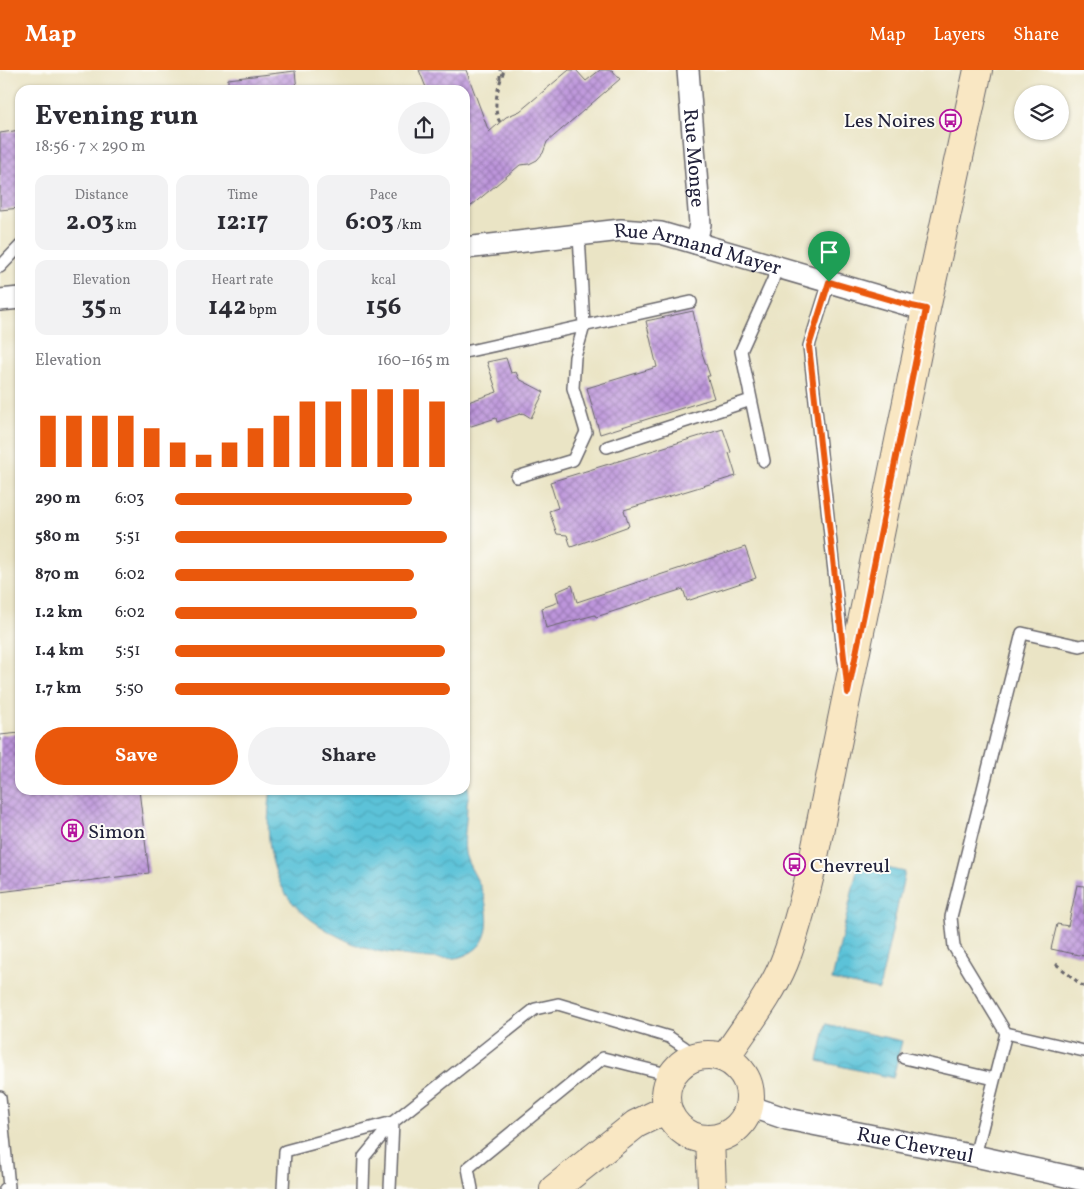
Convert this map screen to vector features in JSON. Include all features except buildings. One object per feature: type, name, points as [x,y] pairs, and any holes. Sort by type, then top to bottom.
[{"type":"street","name":"Rue Monge","points":[[688,70],[700,224],[696,243]]},
{"type":"street","points":[[726,1058],[766,995],[783,964],[800,917],[848,693],[926,309],[978,70]]},
{"type":"street","name":"Rue Armand Mayer","points":[[470,247],[621,230],[661,233],[926,309]]},
{"type":"street","points":[[701,1054],[714,1054],[726,1058],[737,1066],[746,1078],[750,1092],[749,1106],[744,1119],[735,1129],[723,1136],[710,1139],[696,1138],[683,1131],[673,1122],[667,1109],[666,1086],[671,1075],[679,1065],[694,1057],[701,1054]]},
{"type":"street","name":"Rue Chevreul","points":[[749,1106],[787,1119],[975,1156],[1084,1180]]},
{"type":"street","points":[[554,1189],[636,1124],[667,1109]]},
{"type":"street","points":[[710,1139],[712,1189]]},
{"type":"lane","points":[[517,477],[573,460],[586,432],[573,388],[575,357],[584,326],[579,235]]},
{"type":"lane","points":[[0,267],[15,251]]},
{"type":"lane","points":[[764,461],[741,351],[774,280],[776,266]]},
{"type":"lane","points":[[829,282],[809,346],[848,693]]},
{"type":"lane","points":[[470,351],[691,302]]},
{"type":"lane","points":[[607,447],[751,400]]},
{"type":"lane","points":[[975,1156],[1006,1033],[954,947],[951,917],[1022,633],[1080,646],[1084,645]]},
{"type":"lane","points":[[364,1189],[364,1157],[393,1122],[535,1008],[558,1004],[669,1037],[684,1047],[694,1057]]},
{"type":"lane","points":[[1006,1033],[1084,1051]]},
{"type":"lane","points":[[472,1189],[468,1168],[603,1058],[671,1075]]},
{"type":"lane","points":[[904,1058],[994,1079]]},
{"type":"lane","points":[[0,1097],[8,1187],[5,1189]]},
{"type":"lane","points":[[283,1189],[285,1151],[393,1122]]},
{"type":"lane","points":[[390,1189],[393,1122]]},
{"type":"path","points":[[500,122],[497,118],[496,109],[502,70]]},
{"type":"path","points":[[1056,964],[1084,987]]},
{"type":"water","points":[[270,795],[469,795],[465,853],[484,896],[488,920],[487,931],[483,940],[472,951],[460,957],[440,958],[409,956],[367,949],[326,930],[305,915],[288,897],[282,887],[273,864],[269,840],[268,815]]},
{"type":"water","points":[[859,862],[905,872],[879,990],[832,980]]},
{"type":"water","points":[[826,1024],[902,1041],[893,1078],[818,1061]]},
{"type":"place","name":"Les Noires","points":[[951,120]]},
{"type":"place","name":"Simon","points":[[72,831]]},
{"type":"place","name":"Chevreul","points":[[794,865]]},
{"type":"route","points":[[829,282],[926,309],[848,693],[809,346],[829,282]]}]
